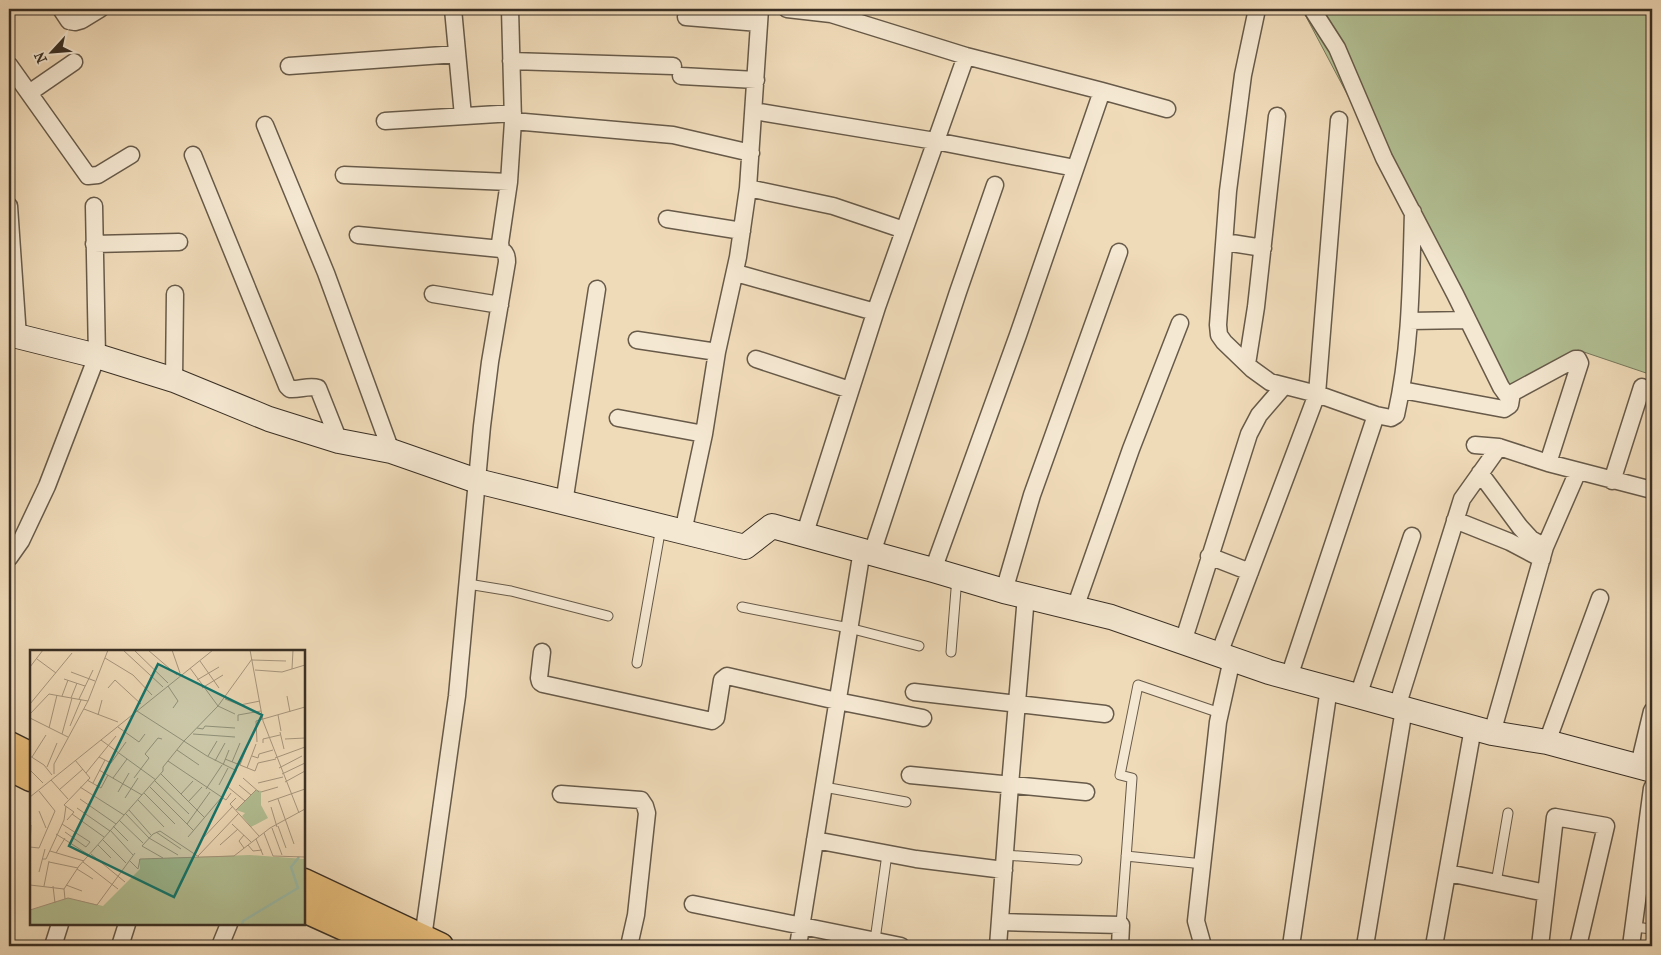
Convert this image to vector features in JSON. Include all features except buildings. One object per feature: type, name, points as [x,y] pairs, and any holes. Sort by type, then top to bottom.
[{"type":"main road","points":[[305,882],[432,942]]},
{"type":"main road","points":[[305,909],[356,940],[386,946]]},
{"type":"street","points":[[61,9],[69,21],[76,22],[100,9]]},
{"type":"street","points":[[453,9],[463,116]]},
{"type":"street","points":[[432,942],[489,372],[507,262],[500,243],[510,182],[513,117],[510,9]]},
{"type":"street","points":[[787,9],[831,14],[966,56],[1167,109]]},
{"type":"street","points":[[1257,9],[1243,75],[1228,192],[1218,325],[1219,335],[1247,364],[1270,382],[1318,394],[1376,415],[1391,418],[1396,415],[1402,390],[1409,321],[1413,212]]},
{"type":"street","points":[[1312,9],[1336,48],[1384,158],[1506,394],[1512,393],[1578,359],[1580,363],[1548,463]]},
{"type":"street","points":[[672,529],[704,434],[717,352],[736,273],[748,188],[759,16],[686,16]]},
{"type":"street","points":[[289,66],[457,54]]},
{"type":"street","points":[[804,536],[875,312],[966,56]]},
{"type":"street","points":[[511,61],[677,71],[756,80]]},
{"type":"street","points":[[29,93],[74,62]]},
{"type":"street","points":[[9,64],[88,176],[98,175],[131,155]]},
{"type":"street","points":[[933,570],[1018,335],[1102,91]]},
{"type":"street","points":[[754,111],[1075,168]]},
{"type":"street","points":[[385,121],[463,116],[513,117],[673,135],[751,152]]},
{"type":"street","points":[[1247,364],[1256,307],[1277,116]]},
{"type":"street","points":[[1202,946],[1196,921],[1225,657],[1250,572],[1318,394],[1338,120]]},
{"type":"street","points":[[265,125],[326,272],[391,451]]},
{"type":"street","points":[[192,155],[287,386],[290,389],[318,388],[339,441]]},
{"type":"street","points":[[344,175],[510,182]]},
{"type":"street","points":[[798,946],[849,628],[867,551],[995,185]]},
{"type":"street","points":[[748,188],[833,206],[904,230]]},
{"type":"street","points":[[9,206],[13,336],[97,356],[174,380],[269,419],[339,441],[391,451],[477,481],[745,547],[772,526],[804,536],[867,551],[1015,594],[1111,617],[1289,677],[1483,731],[1548,742],[1646,767],[1652,711]]},
{"type":"street","points":[[9,558],[15,537],[48,486],[97,356],[94,206]]},
{"type":"street","points":[[667,219],[742,231]]},
{"type":"street","points":[[358,235],[501,249]]},
{"type":"street","points":[[94,244],[179,242]]},
{"type":"street","points":[[1225,242],[1263,248]]},
{"type":"street","points":[[998,946],[1016,705],[1015,594],[1032,495],[1119,252]]},
{"type":"street","points":[[736,273],[875,312]]},
{"type":"street","points":[[564,503],[597,289]]},
{"type":"street","points":[[174,380],[175,294]]},
{"type":"street","points":[[433,294],[500,305]]},
{"type":"street","points":[[1409,321],[1468,320]]},
{"type":"street","points":[[1075,608],[1131,448],[1180,323]]},
{"type":"street","points":[[637,340],[717,352]]},
{"type":"street","points":[[756,359],[850,390]]},
{"type":"street","points":[[1183,642],[1249,434],[1259,415],[1284,386]]},
{"type":"street","points":[[1612,481],[1642,387]]},
{"type":"street","points":[[1402,390],[1504,409],[1510,405],[1512,393]]},
{"type":"street","points":[[1289,677],[1376,415]]},
{"type":"street","points":[[618,418],[704,434]]},
{"type":"street","points":[[1475,445],[1499,447],[1578,472],[1652,490]]},
{"type":"street","points":[[1365,946],[1400,708],[1462,498],[1499,447]]},
{"type":"street","points":[[1434,946],[1448,872],[1483,731],[1543,553],[1578,472]]},
{"type":"street","points":[[1480,473],[1520,527],[1532,538],[1543,553]]},
{"type":"street","points":[[1455,520],[1543,553]]},
{"type":"street","points":[[1358,696],[1412,536]]},
{"type":"street","points":[[1209,556],[1250,572]]},
{"type":"street","points":[[1548,742],[1600,598]]},
{"type":"street","points":[[542,652],[539,678],[543,684],[712,721],[716,718],[722,680],[727,676],[923,718]]},
{"type":"street","points":[[1291,946],[1329,688]]},
{"type":"street","points":[[914,692],[1105,714]]},
{"type":"street","points":[[910,775],[1086,792]]},
{"type":"street","points":[[1631,946],[1652,788]]},
{"type":"street","points":[[561,794],[641,800],[645,806],[647,813],[636,915],[629,946]]},
{"type":"street","points":[[1540,946],[1555,817],[1606,826],[1578,946]]},
{"type":"street","points":[[815,840],[916,859],[1004,862]]},
{"type":"street","points":[[1448,872],[1546,893]]},
{"type":"street","points":[[693,904],[901,946]]},
{"type":"street","points":[[1000,922],[1121,925],[1120,946]]},
{"type":"street","points":[[52,946],[60,925]]},
{"type":"street","points":[[120,946],[127,925]]},
{"type":"street","points":[[220,946],[229,925]]},
{"type":"lane","points":[[637,663],[672,529]]},
{"type":"lane","points":[[951,652],[957,577]]},
{"type":"lane","points":[[468,584],[511,591],[608,616]]},
{"type":"lane","points":[[742,607],[849,628],[919,646]]},
{"type":"lane","points":[[1121,925],[1132,778],[1120,775],[1138,685],[1220,713]]},
{"type":"lane","points":[[824,788],[906,802]]},
{"type":"lane","points":[[1496,883],[1508,812]]},
{"type":"lane","points":[[874,940],[887,854]]},
{"type":"lane","points":[[1126,856],[1203,864]]},
{"type":"lane","points":[[1004,862],[1077,860]]},
{"type":"lane","points":[[1634,927],[1652,929]]},
{"type":"green space","points":[[1302,9],[1652,9],[1652,375],[1578,350],[1506,394]]}]
